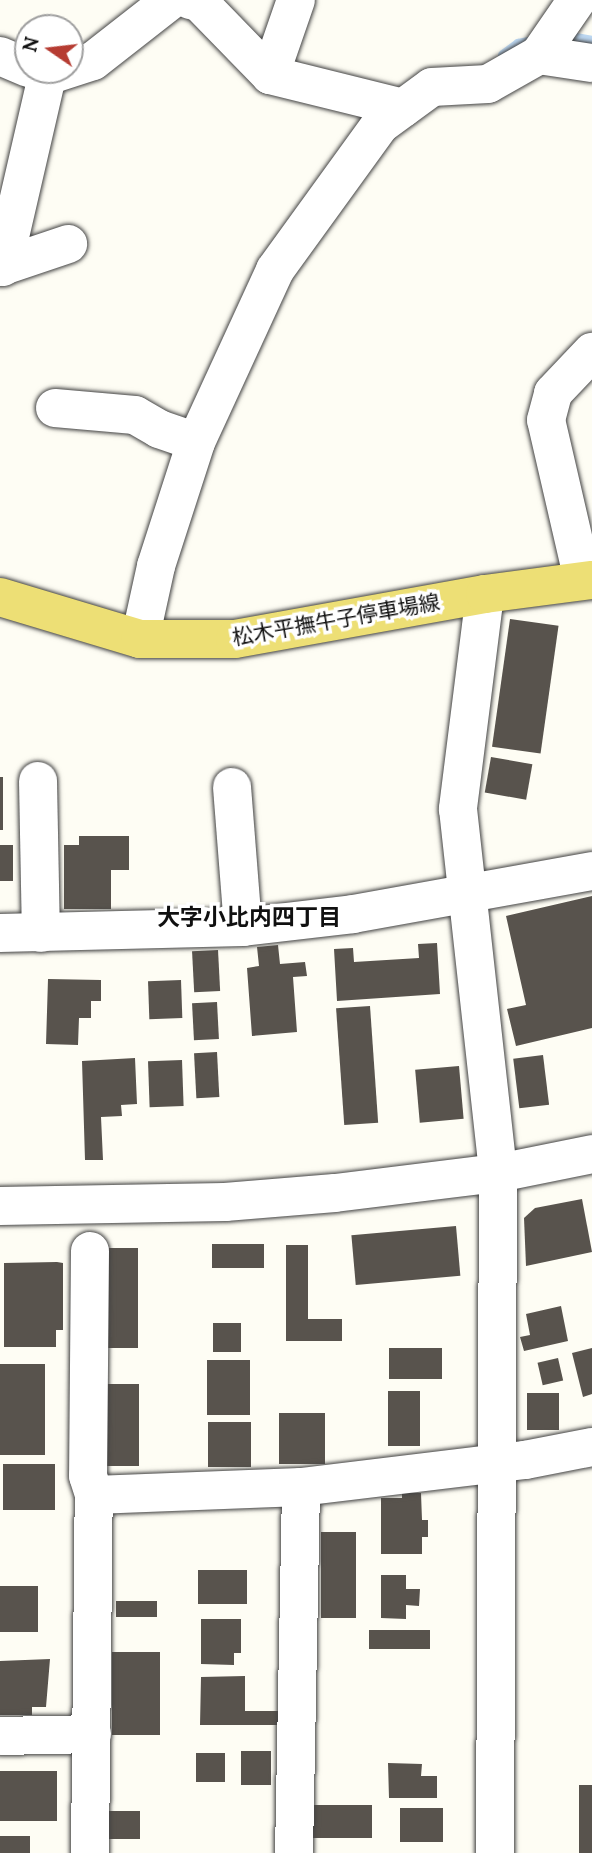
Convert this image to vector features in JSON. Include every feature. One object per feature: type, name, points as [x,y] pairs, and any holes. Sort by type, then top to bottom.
[{"type":"main road","name":"松木平撫牛子停車場線","points":[[0,597],[140,639],[235,639],[485,594],[588,580]]},
{"type":"street","points":[[84,63],[93,61],[171,0]]},
{"type":"street","points":[[190,0],[199,2],[270,75],[403,108]]},
{"type":"street","points":[[270,75],[296,0]]},
{"type":"street","points":[[140,639],[156,566],[196,442],[275,270],[351,161],[380,125],[432,87],[488,84],[539,55],[577,0]]},
{"type":"street","points":[[539,55],[592,63]]},
{"type":"street","points":[[34,84],[2,267],[68,244]]},
{"type":"street","points":[[588,580],[546,420],[553,393],[592,352]]},
{"type":"street","points":[[55,408],[135,415],[196,442]]},
{"type":"street","points":[[485,594],[458,809],[498,1173],[495,1853]]},
{"type":"street","points":[[38,781],[41,933]]},
{"type":"street","points":[[232,787],[243,927]]},
{"type":"street","points":[[0,933],[243,927],[468,895],[592,871]]},
{"type":"street","points":[[0,1206],[225,1202],[498,1173],[592,1154]]},
{"type":"street","points":[[90,1251],[88,1476],[94,1495],[90,1853]]},
{"type":"street","points":[[94,1495],[301,1487],[495,1463],[592,1447]]},
{"type":"street","points":[[294,1853],[301,1487]]},
{"type":"street","points":[[0,1736],[92,1734]]},
{"type":"building","points":[[510,619],[559,626],[541,754],[492,747]]},
{"type":"building","points":[[491,757],[532,764],[526,800],[485,792]]},
{"type":"building","points":[[0,777],[3,777],[3,830],[0,830]]},
{"type":"building","points":[[79,836],[129,836],[129,870],[111,870],[111,909],[64,909],[64,845],[79,845]]},
{"type":"building","points":[[0,845],[13,845],[13,881],[0,881]]},
{"type":"building","points":[[592,896],[592,1028],[516,1046],[507,1009],[526,1005],[506,916]]},
{"type":"building","points":[[437,943],[440,994],[337,1001],[334,949],[353,948],[354,962],[419,958],[418,944]]},
{"type":"building","points":[[278,945],[280,964],[305,962],[307,976],[293,977],[297,1032],[252,1036],[247,968],[259,966],[257,947]]},
{"type":"building","points":[[218,950],[220,991],[194,992],[192,951]]},
{"type":"building","points":[[48,979],[101,980],[101,1001],[91,1001],[91,1018],[79,1018],[78,1045],[46,1044]]},
{"type":"building","points":[[181,980],[182,1018],[149,1019],[148,981]]},
{"type":"building","points":[[217,1002],[219,1039],[194,1040],[192,1003]]},
{"type":"building","points":[[370,1006],[378,1123],[344,1125],[336,1008]]},
{"type":"building","points":[[217,1052],[219,1097],[196,1098],[194,1053]]},
{"type":"building","points":[[543,1055],[549,1105],[519,1108],[513,1059]]},
{"type":"building","points":[[135,1058],[137,1104],[121,1105],[122,1116],[101,1117],[103,1160],[85,1160],[82,1061]]},
{"type":"building","points":[[182,1060],[184,1106],[150,1107],[148,1061]]},
{"type":"building","points":[[459,1066],[464,1119],[420,1123],[415,1070]]},
{"type":"building","points":[[582,1199],[592,1252],[526,1266],[524,1218],[535,1208]]},
{"type":"building","points":[[456,1226],[460,1276],[356,1285],[351,1235]]},
{"type":"building","points":[[212,1244],[264,1244],[264,1268],[212,1268]]},
{"type":"building","points":[[286,1245],[308,1245],[308,1319],[342,1319],[342,1341],[286,1341]]},
{"type":"building","points":[[107,1248],[138,1248],[138,1348],[107,1348]]},
{"type":"building","points":[[4,1263],[63,1263],[63,1330],[56,1330],[56,1347],[4,1347]]},
{"type":"building","points":[[561,1306],[568,1341],[524,1351],[520,1337],[530,1335],[526,1314]]},
{"type":"building","points":[[213,1323],[241,1323],[241,1352],[213,1352]]},
{"type":"building","points":[[389,1348],[442,1348],[442,1379],[389,1379]]},
{"type":"building","points":[[592,1348],[592,1394],[583,1397],[572,1353]]},
{"type":"building","points":[[558,1358],[563,1380],[543,1385],[538,1363]]},
{"type":"building","points":[[207,1360],[250,1360],[250,1415],[207,1415]]},
{"type":"building","points":[[0,1364],[45,1364],[45,1455],[0,1455]]},
{"type":"building","points":[[104,1384],[139,1384],[139,1466],[104,1466]]},
{"type":"building","points":[[388,1391],[420,1391],[420,1446],[388,1446]]},
{"type":"building","points":[[527,1393],[559,1393],[559,1430],[527,1430]]},
{"type":"building","points":[[279,1413],[325,1413],[325,1464],[279,1464]]},
{"type":"building","points":[[208,1422],[251,1422],[251,1467],[208,1467]]},
{"type":"building","points":[[3,1464],[55,1464],[55,1510],[3,1510]]},
{"type":"building","points":[[402,1493],[421,1493],[422,1520],[428,1520],[428,1537],[422,1537],[422,1554],[381,1554],[381,1498],[402,1498]]},
{"type":"building","points":[[321,1532],[356,1532],[356,1618],[321,1618]]},
{"type":"building","points":[[198,1570],[247,1570],[247,1604],[198,1604]]},
{"type":"building","points":[[381,1575],[406,1575],[406,1589],[420,1589],[419,1606],[406,1605],[406,1619],[381,1618]]},
{"type":"building","points":[[0,1586],[38,1586],[38,1632],[0,1632]]},
{"type":"building","points":[[116,1601],[157,1601],[157,1617],[116,1617]]},
{"type":"building","points":[[201,1619],[241,1619],[241,1653],[234,1653],[234,1665],[201,1664]]},
{"type":"building","points":[[369,1630],[430,1630],[430,1649],[369,1649]]},
{"type":"building","points":[[112,1652],[160,1652],[160,1735],[112,1735]]},
{"type":"building","points":[[50,1659],[46,1707],[32,1707],[32,1715],[0,1715],[0,1661]]},
{"type":"building","points":[[245,1676],[245,1711],[278,1711],[278,1725],[200,1725],[201,1677]]},
{"type":"building","points":[[241,1751],[271,1751],[271,1785],[241,1785]]},
{"type":"building","points":[[196,1753],[225,1753],[225,1782],[196,1782]]},
{"type":"building","points":[[388,1763],[422,1764],[421,1776],[437,1776],[437,1798],[389,1798]]},
{"type":"building","points":[[0,1771],[57,1771],[57,1821],[0,1821]]},
{"type":"building","points":[[579,1785],[592,1785],[592,1853],[579,1853]]},
{"type":"building","points":[[312,1805],[372,1805],[372,1838],[312,1838]]},
{"type":"building","points":[[400,1808],[443,1808],[443,1842],[400,1842]]},
{"type":"building","points":[[108,1811],[140,1811],[140,1839],[108,1839]]},
{"type":"building","points":[[0,1836],[30,1836],[30,1853],[0,1853]]},
{"type":"waterway","points":[[565,36],[592,41]]},
{"type":"waterway","points":[[503,55],[518,44],[533,41]]},
{"type":"district","name":"大字小比内四丁目","points":[[249,917]]}]
